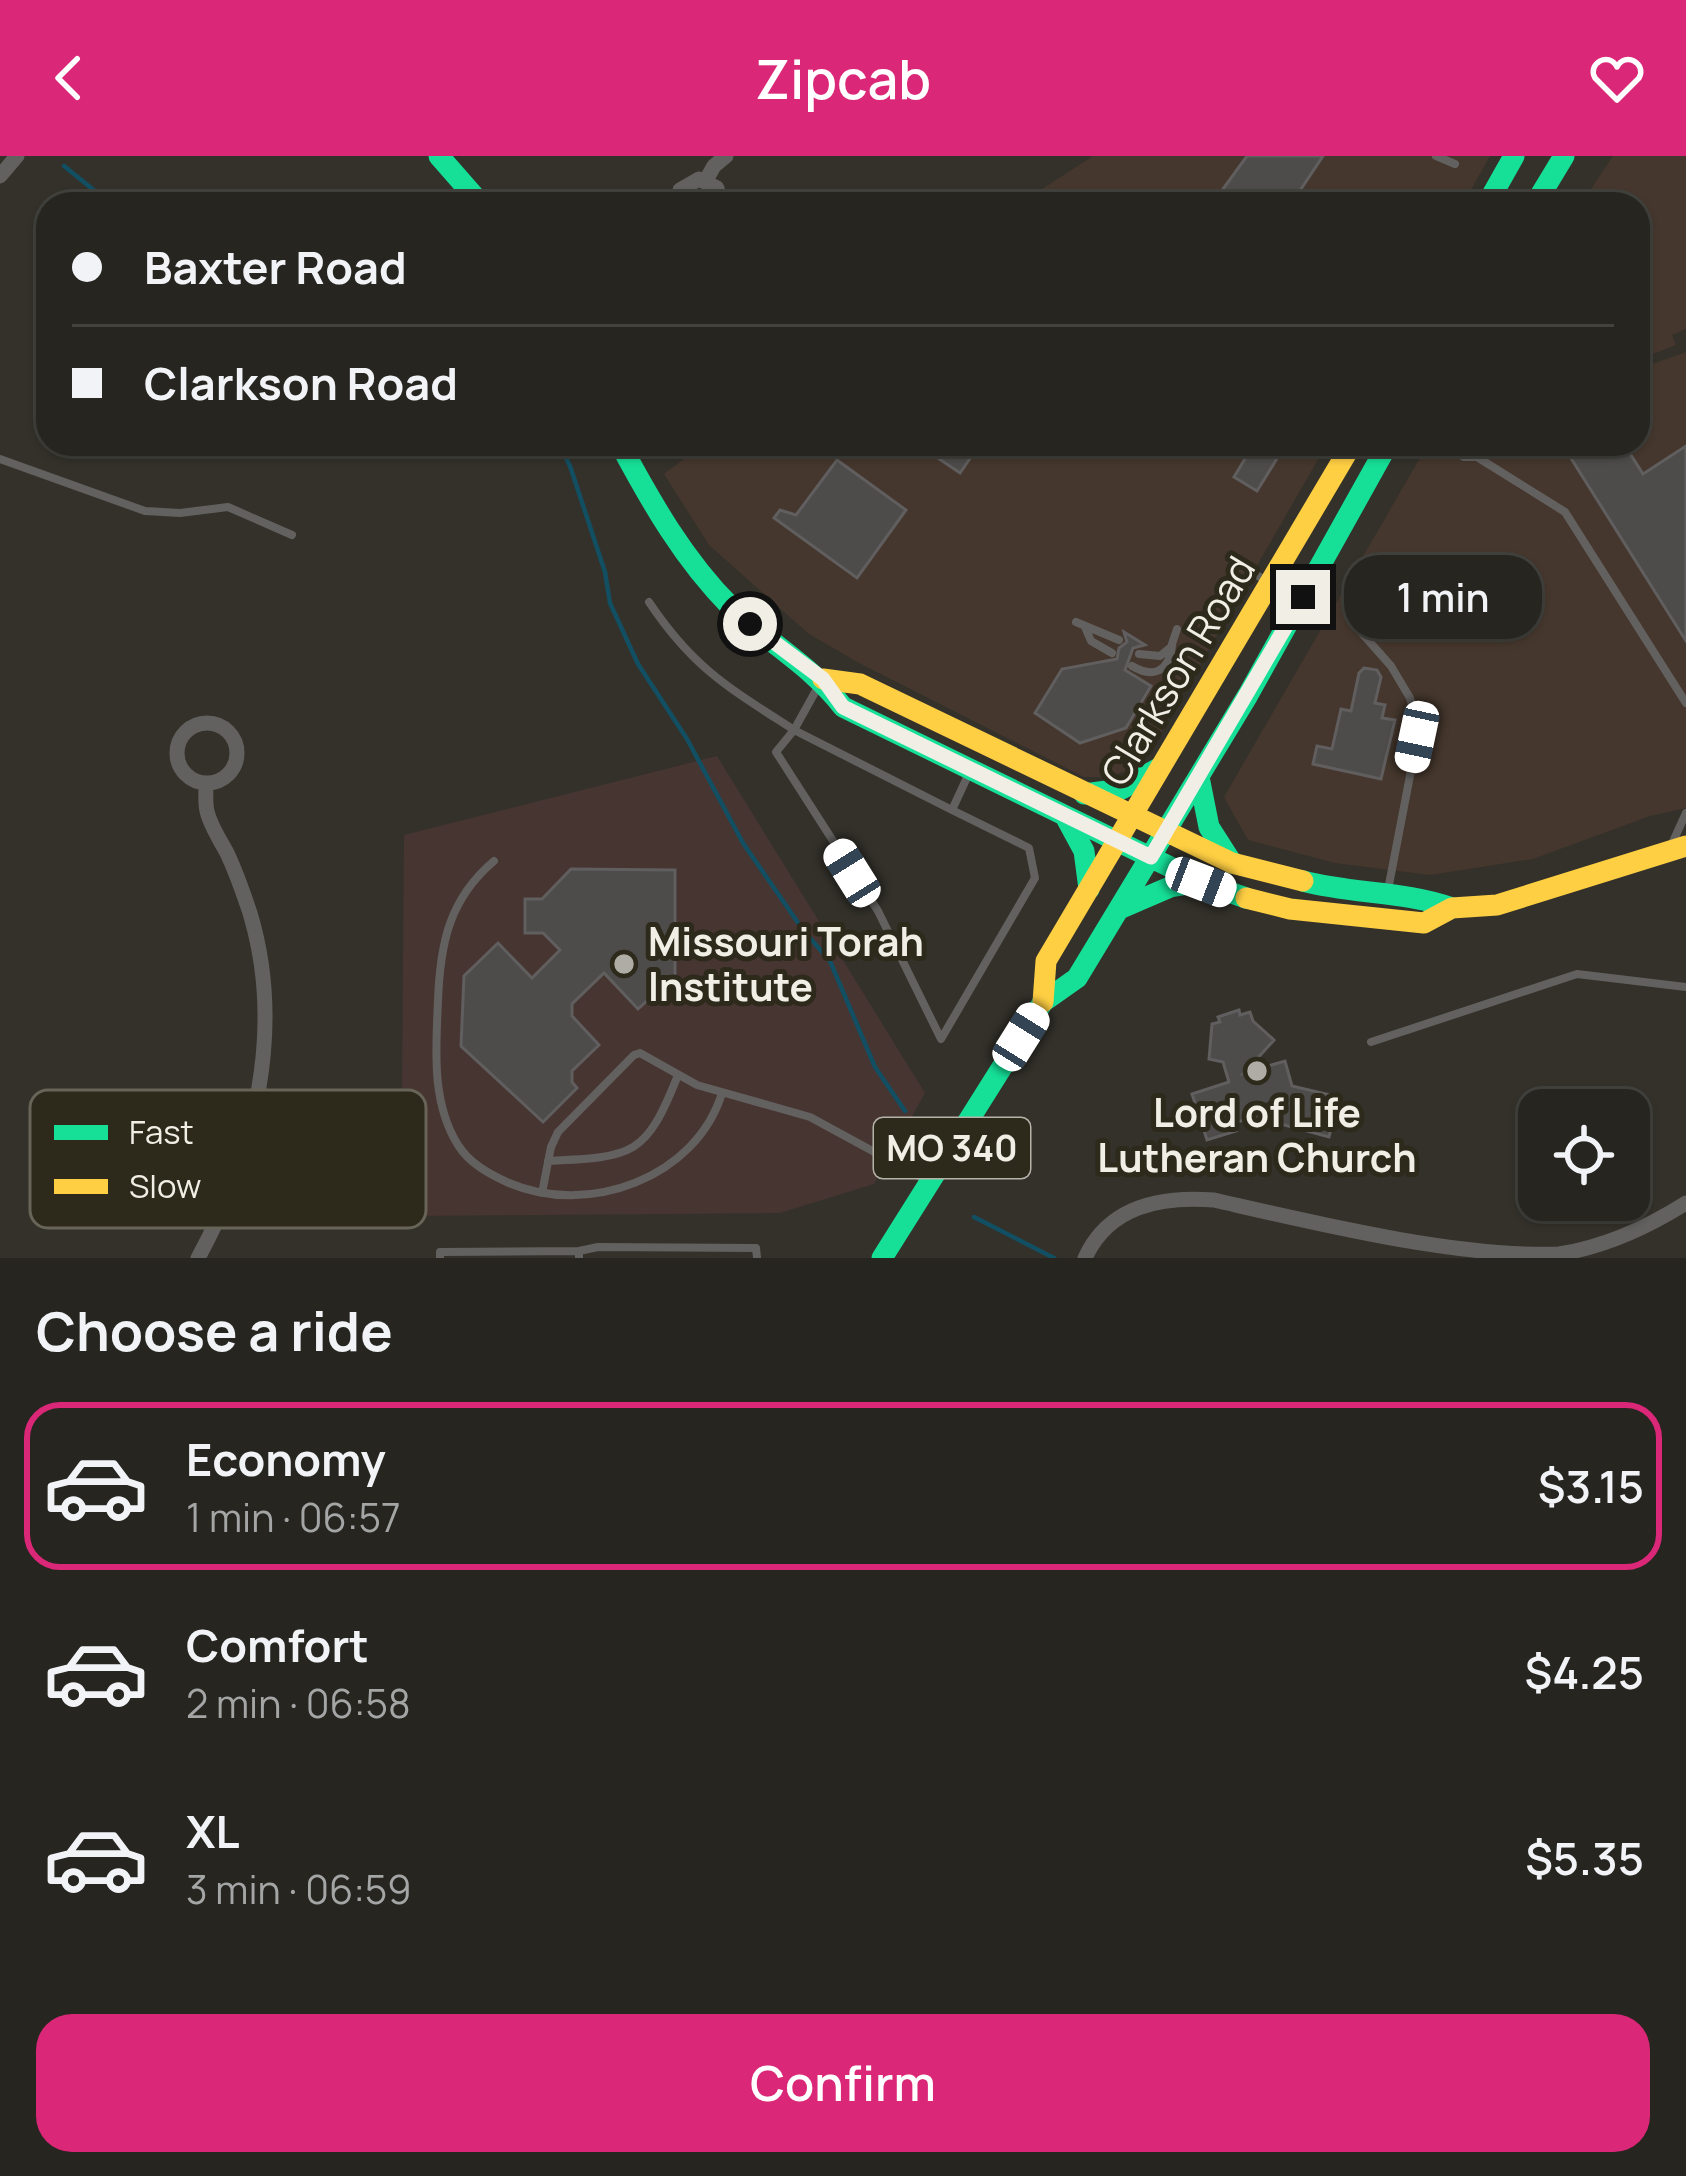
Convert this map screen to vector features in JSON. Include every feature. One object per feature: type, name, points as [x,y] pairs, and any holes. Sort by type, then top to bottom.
[{"type":"main road","points":[[439,156],[470,192]]},
{"type":"main road","points":[[1494,192],[1514,156]]},
{"type":"main road","points":[[1542,192],[1564,156]]},
{"type":"main road","points":[[627,456],[668,532],[702,573],[750,624],[823,679],[843,707],[1201,882],[1250,900],[1290,909],[1424,923],[1452,908]]},
{"type":"main road","name":"Clarkson Road","points":[[1043,1002],[1046,961],[1345,456]]},
{"type":"main road","name":"Clarkson Road","points":[[888,1256],[1043,1002],[1077,978],[1166,834],[1381,456]]},
{"type":"main road","points":[[823,679],[860,684],[1166,834],[1232,863],[1295,882],[1424,898],[1452,908],[1497,905],[1680,852]]},
{"type":"main road","points":[[1084,794],[1122,789],[1164,764]]},
{"type":"main road","points":[[1199,777],[1209,826],[1232,863]]},
{"type":"main road","points":[[1066,816],[1084,851],[1089,889]]},
{"type":"main road","points":[[1119,909],[1170,887],[1201,882]]},
{"type":"street","points":[[0,176],[17,156]]},
{"type":"street","points":[[706,180],[726,156]]},
{"type":"street","points":[[682,192],[685,184],[706,180],[718,192]]},
{"type":"street","points":[[211,723],[228,730],[238,756],[230,773],[206,784],[181,769],[177,751],[179,741],[192,727],[211,723]]},
{"type":"street","points":[[206,784],[207,812],[257,936],[262,965],[260,1090]]},
{"type":"street","points":[[1085,1258],[1093,1241],[1118,1220],[1143,1205],[1174,1197],[1214,1200],[1456,1254],[1511,1258],[1599,1244],[1658,1221],[1686,1203]]},
{"type":"street","points":[[198,1258],[213,1228]]},
{"type":"lane","points":[[1436,156],[1455,164]]},
{"type":"lane","points":[[1461,456],[1477,458],[1564,512],[1686,703]]},
{"type":"lane","points":[[0,459],[146,511],[180,513],[228,507],[292,535]]},
{"type":"lane","points":[[1230,559],[1273,585]]},
{"type":"lane","points":[[649,602],[670,634],[706,673],[794,730],[1029,848],[1035,878],[941,1040],[878,911],[776,752],[794,730],[823,679]]},
{"type":"lane","points":[[1112,653],[1091,641],[1080,625],[1119,640]]},
{"type":"lane","points":[[1132,666],[1154,674],[1162,671],[1177,629]]},
{"type":"lane","points":[[1360,631],[1414,704],[1419,729],[1387,896]]},
{"type":"lane","points":[[1139,654],[1160,656],[1172,646]]},
{"type":"lane","points":[[952,810],[970,770]]},
{"type":"lane","points":[[1680,852],[1686,813]]},
{"type":"lane","points":[[494,861],[466,889],[446,927],[440,958],[436,1076],[442,1109],[460,1149],[498,1178],[542,1193],[598,1193],[650,1176],[699,1138],[722,1093]]},
{"type":"lane","points":[[1371,1042],[1577,974],[1686,987]]},
{"type":"lane","points":[[542,1193],[559,1132],[634,1055],[646,1054],[678,1075],[722,1093],[810,1117],[930,1183]]},
{"type":"lane","points":[[548,1160],[589,1159],[637,1146],[656,1127],[678,1075]]},
{"type":"lane","points":[[440,1258],[440,1252],[579,1254],[598,1247],[756,1248],[757,1258]]},
{"type":"shaded area","points":[[1093,156],[1490,156],[1470,192],[1038,192]]},
{"type":"shaded area","points":[[1613,156],[1686,156],[1686,329],[1672,335],[1676,345],[1650,355],[1650,192],[1589,192]]},
{"type":"shaded area","points":[[1686,352],[1686,808],[1650,816],[1533,859],[1430,875],[1335,863],[1248,840],[1224,797],[1421,456],[1650,456],[1650,365]]},
{"type":"shaded area","points":[[687,456],[1320,456],[1149,753],[1129,770],[1108,777],[1084,777],[809,634],[709,545],[664,474]]},
{"type":"shaded area","name":"Missouri Torah Institute","points":[[717,756],[925,1093],[874,1184],[780,1213],[426,1216],[426,1090],[402,1090],[404,835]]},
{"type":"building","points":[[1247,156],[1323,156],[1299,192],[1221,192]]},
{"type":"building","points":[[1686,446],[1686,641],[1570,456],[1632,456],[1643,474]]},
{"type":"building","points":[[935,456],[972,456],[960,473]]},
{"type":"building","points":[[1247,456],[1279,456],[1257,491],[1234,477]]},
{"type":"building","points":[[837,460],[906,510],[857,578],[774,518],[780,510],[796,515]]},
{"type":"building","points":[[1124,632],[1145,645],[1133,648],[1125,670],[1151,686],[1126,728],[1080,743],[1035,713],[1062,669],[1117,659],[1119,648],[1127,642]]},
{"type":"building","points":[[1364,668],[1377,670],[1381,677],[1375,703],[1385,705],[1382,718],[1395,720],[1381,779],[1313,764],[1317,746],[1332,749],[1341,709],[1351,711]]},
{"type":"building","points":[[571,869],[675,870],[675,975],[638,1009],[604,973],[572,1004],[572,1016],[599,1045],[572,1071],[577,1088],[543,1122],[461,1046],[464,976],[498,943],[532,978],[560,950],[543,933],[525,933],[525,899],[542,899]]},
{"type":"building","name":"Lord of Life Lutheran Church","points":[[1239,1010],[1240,1015],[1250,1012],[1274,1040],[1244,1073],[1285,1061],[1292,1086],[1339,1097],[1329,1137],[1254,1117],[1234,1123],[1236,1131],[1207,1140],[1192,1094],[1229,1082],[1223,1062],[1209,1059],[1212,1024]]},
{"type":"waterway","points":[[64,166],[96,192]]},
{"type":"waterway","points":[[565,456],[605,572],[610,603],[638,664],[687,739],[743,843],[830,961],[875,1067],[905,1111]]},
{"type":"waterway","points":[[974,1217],[1054,1258]]},
{"type":"traffic: fast","points":[[439,156],[470,192]]},
{"type":"traffic: fast","points":[[1494,192],[1514,156]]},
{"type":"traffic: fast","points":[[1542,192],[1564,156]]},
{"type":"traffic: fast","points":[[627,456],[670,530],[714,589],[843,707],[1201,882],[1246,898]]},
{"type":"traffic: fast","points":[[882,1258],[1043,1002],[1077,978],[1248,695],[1381,456]]},
{"type":"traffic: fast","points":[[1084,794],[1122,789],[1157,769]]},
{"type":"traffic: fast","points":[[1199,777],[1209,827],[1232,863]]},
{"type":"traffic: fast","points":[[1065,816],[1084,851],[1089,889]]},
{"type":"traffic: fast","points":[[1303,881],[1452,908]]},
{"type":"traffic: fast","points":[[1119,909],[1170,887],[1201,882]]},
{"type":"traffic: slow","points":[[1043,1002],[1046,961],[1345,456]]},
{"type":"traffic: slow","points":[[823,679],[860,684],[1232,863],[1303,881]]},
{"type":"traffic: slow","points":[[1246,898],[1290,909],[1424,923],[1452,908],[1497,905],[1686,846]]},
{"type":"place","name":"Missouri Torah Institute","points":[[624,964]]},
{"type":"place","name":"Lord of Life Lutheran Church","points":[[1257,1071]]},
{"type":"route","points":[[750,624],[823,679],[843,707],[1151,857],[1303,597]]}]
